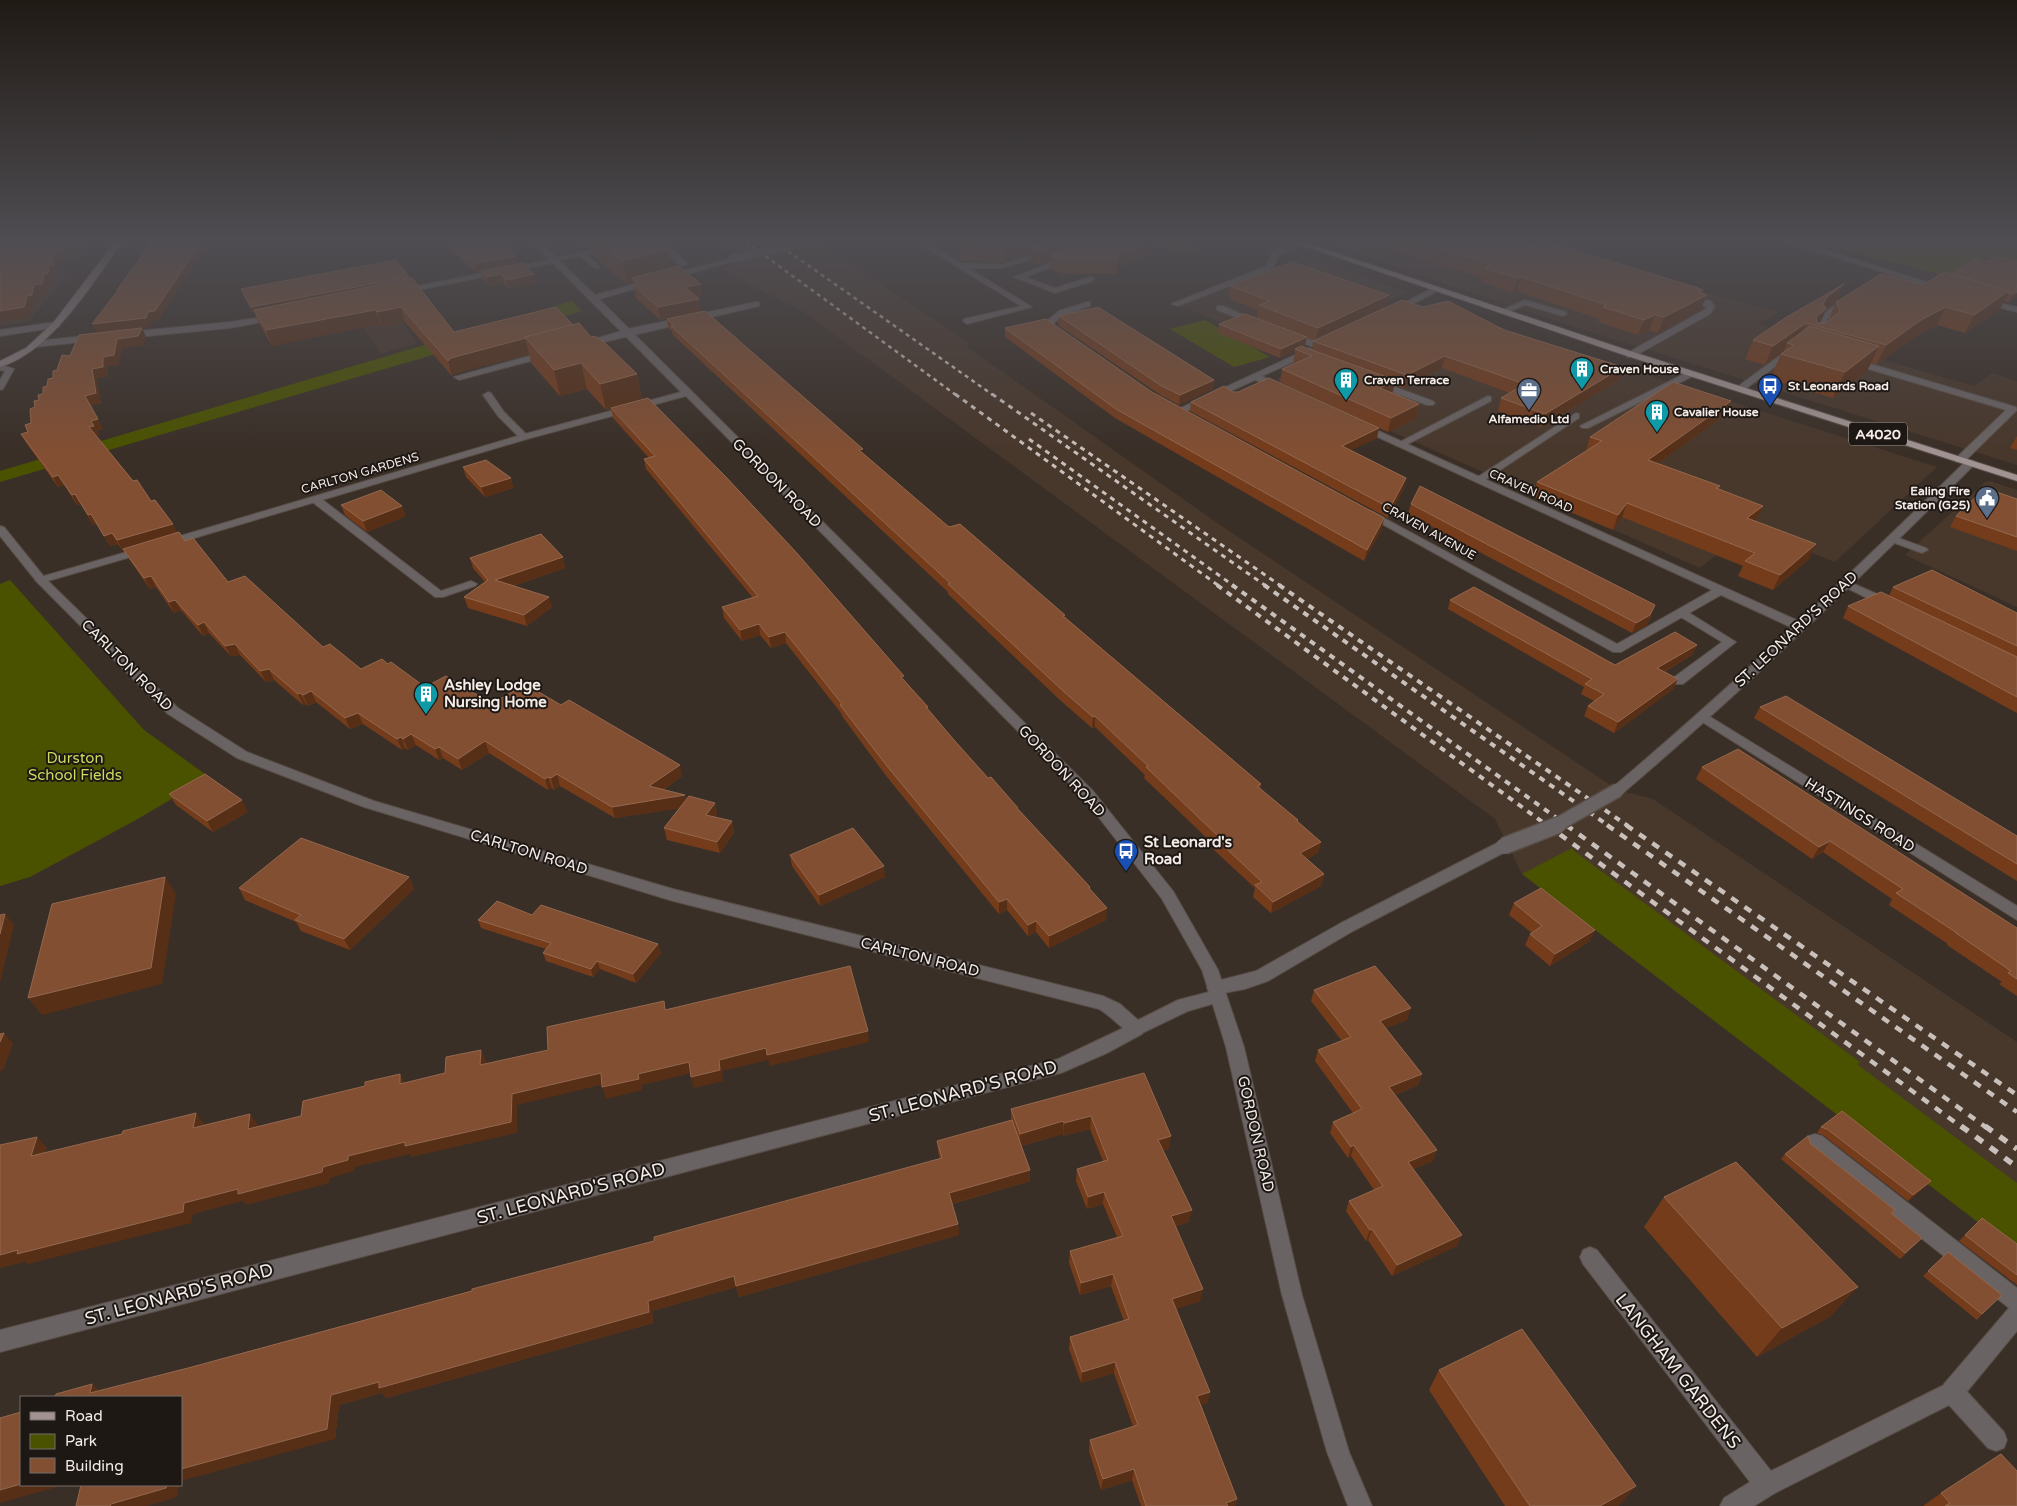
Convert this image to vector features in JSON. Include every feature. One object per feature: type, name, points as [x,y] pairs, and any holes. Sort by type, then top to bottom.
[{"type":"main road","points":[[0,364],[29,350],[56,325],[66,312]]},
{"type":"main road","name":"A4020","points":[[1502,312],[2017,478]]},
{"type":"street","name":"GORDON ROAD","points":[[607,312],[1088,794],[1168,896],[1210,970],[1248,1097],[1292,1294],[1338,1452],[1360,1506]]},
{"type":"street","points":[[571,347],[719,312]]},
{"type":"street","points":[[967,321],[1005,312]]},
{"type":"street","points":[[1055,328],[1050,323],[1054,317],[1062,312]]},
{"type":"street","points":[[1231,312],[1265,326]]},
{"type":"street","points":[[1385,314],[1389,312]]},
{"type":"street","points":[[1558,312],[1563,314]]},
{"type":"street","points":[[1630,355],[1706,312]]},
{"type":"street","points":[[1813,338],[1826,330],[1820,322],[1831,312]]},
{"type":"street","points":[[115,336],[230,325],[283,316]]},
{"type":"street","points":[[0,334],[56,325]]},
{"type":"street","points":[[1196,420],[1175,409],[1305,357],[1323,344],[1283,332]]},
{"type":"street","points":[[36,344],[106,337]]},
{"type":"street","points":[[1740,389],[1798,346],[1808,348]]},
{"type":"street","points":[[459,377],[552,352]]},
{"type":"street","name":"ST. LEONARD'S ROAD","points":[[1216,992],[1262,976],[1347,927],[1504,846],[1552,828],[1618,790],[1704,717],[1893,539],[2013,408],[1845,359]]},
{"type":"street","points":[[0,367],[10,369],[0,388]]},
{"type":"street","points":[[1585,426],[1690,374]]},
{"type":"street","points":[[1254,376],[1289,392]]},
{"type":"street","points":[[1365,379],[1430,403]]},
{"type":"street","name":"CARLTON GARDENS","points":[[41,580],[524,437],[687,393]]},
{"type":"street","points":[[488,395],[501,414],[524,437]]},
{"type":"street","points":[[1401,444],[1488,398]]},
{"type":"street","points":[[1478,480],[1576,416]]},
{"type":"street","name":"CRAVEN ROAD","points":[[1349,420],[1799,626]]},
{"type":"street","points":[[315,499],[439,595],[471,584]]},
{"type":"street","name":"CRAVEN AVENUE","points":[[1358,508],[1616,649],[1721,590]]},
{"type":"street","name":"CARLTON ROAD","points":[[0,530],[41,580],[173,711],[242,755],[368,804],[672,895],[1103,1003],[1114,1009],[1136,1029]]},
{"type":"street","points":[[1893,539],[1922,550]]},
{"type":"street","points":[[1845,583],[1904,612]]},
{"type":"street","points":[[1678,680],[1730,642],[1683,613]]},
{"type":"street","name":"HASTINGS ROAD","points":[[1704,717],[2017,914]]},
{"type":"street","points":[[1136,1029],[1184,1005],[1216,992]]},
{"type":"street","name":"ST. LEONARD'S ROAD","points":[[0,1341],[1062,1066],[1136,1029]]},
{"type":"street","points":[[1815,1142],[2017,1301]]},
{"type":"street","name":"LANGHAM GARDENS","points":[[1590,1257],[1767,1485]]},
{"type":"street","points":[[1732,1506],[1767,1485],[1952,1392],[2017,1315]]},
{"type":"street","points":[[1952,1392],[1996,1440]]},
{"type":"shaded area","points":[[0,312],[36,312],[29,321],[0,326]]},
{"type":"shaded area","points":[[354,312],[396,312],[417,343],[381,354]]},
{"type":"shaded area","points":[[804,312],[923,312],[970,344],[966,346],[1220,525],[1618,790],[1653,799],[2017,1042],[2017,1252],[1522,874],[1495,819]]},
{"type":"shaded area","points":[[1195,312],[1367,312],[1294,350]]},
{"type":"shaded area","points":[[1413,312],[1458,312],[1547,343],[1937,467],[1835,562],[1749,529],[1700,568],[1275,380]]},
{"type":"shaded area","points":[[1530,312],[1780,312],[1759,324],[1974,386],[1992,373],[2017,381],[2017,465]]},
{"type":"shaded area","points":[[1990,481],[2017,490],[2017,607],[1905,555],[1985,482]]},
{"type":"green space","points":[[534,312],[578,312],[0,482],[0,471]]},
{"type":"green space","points":[[1205,320],[1270,357],[1234,367],[1170,329]]},
{"type":"green space","name":"Durston School Fields","points":[[10,580],[144,730],[209,777],[136,820],[30,877],[0,886],[0,584]]},
{"type":"green space","points":[[1572,848],[1860,1062],[1858,1065],[2017,1183],[2017,1252],[1522,874]]},
{"type":"building","points":[[101,312],[148,312],[146,318],[92,324]]},
{"type":"building","points":[[255,312],[363,312],[266,330]]},
{"type":"building","points":[[406,312],[439,312],[454,332],[534,312],[561,312],[573,325],[451,358],[448,361]]},
{"type":"building","points":[[706,312],[863,449],[859,450],[949,527],[960,524],[1065,615],[1063,616],[1261,784],[1257,786],[1321,842],[1300,853],[1324,874],[1273,902],[1255,885],[1262,882],[1216,839],[1219,837],[1146,767],[1148,766],[1095,716],[1093,717],[1062,690],[948,584],[950,583],[671,326],[674,325],[667,319]]},
{"type":"building","points":[[1075,312],[1106,312],[1214,380],[1180,395],[1160,385],[1059,316]]},
{"type":"building","points":[[1278,312],[1352,312],[1318,328]]},
{"type":"building","points":[[1375,312],[1470,312],[1504,330],[1623,367],[1545,414],[1501,398],[1525,384],[1445,356],[1407,375],[1313,341]]},
{"type":"building","points":[[1620,312],[1673,312],[1664,317],[1655,315],[1644,320]]},
{"type":"building","points":[[1795,312],[1822,312],[1816,317],[1817,323],[1825,323],[1839,313],[1936,312],[1921,320],[1886,345],[1806,323],[1773,346],[1753,340]]},
{"type":"building","points":[[1964,312],[1978,312],[1974,315]]},
{"type":"building","points":[[1245,314],[1307,337],[1281,349],[1219,324]]},
{"type":"building","points":[[1046,319],[1152,392],[1384,518],[1367,550],[1116,409],[1005,328]]},
{"type":"building","points":[[579,323],[591,337],[595,336],[604,342],[637,374],[600,384],[581,363],[554,370],[525,337]]},
{"type":"building","points":[[1810,326],[1879,346],[1845,372],[1781,354],[1794,345],[1787,343]]},
{"type":"building","points":[[142,328],[138,336],[117,339],[114,355],[103,357],[103,367],[92,369],[96,393],[85,396],[98,419],[91,421],[94,426],[89,427],[133,481],[137,480],[151,501],[155,500],[173,524],[117,540],[112,533],[104,536],[91,514],[88,515],[75,494],[72,495],[58,475],[53,477],[21,434],[28,432],[25,425],[31,423],[30,409],[35,407],[34,401],[39,400],[38,395],[43,394],[43,387],[47,386],[48,379],[53,378],[53,371],[57,370],[62,355],[70,356],[79,335]]},
{"type":"building","points":[[1301,346],[1395,380],[1380,388],[1419,404],[1391,418],[1282,369],[1312,356],[1295,349]]},
{"type":"building","points":[[1269,378],[1379,428],[1342,446],[1406,478],[1390,508],[1191,402],[1224,386],[1233,392],[1238,392]]},
{"type":"building","points":[[1673,382],[1731,401],[1648,460],[1720,486],[1716,488],[1763,506],[1747,518],[1816,544],[1780,575],[1745,561],[1755,553],[1627,503],[1618,515],[1537,482],[1602,441],[1590,437]]},
{"type":"building","points":[[648,398],[726,477],[795,551],[904,676],[901,677],[954,740],[988,778],[991,777],[1107,908],[1049,936],[1036,921],[1028,925],[1007,899],[999,902],[887,766],[840,705],[842,704],[785,632],[769,637],[759,624],[740,630],[722,607],[758,596],[644,459],[655,456],[611,408]]},
{"type":"building","points":[[486,460],[511,478],[481,487],[463,467]]},
{"type":"building","points":[[1420,486],[1655,605],[1650,615],[1636,623],[1411,504]]},
{"type":"building","points":[[1985,488],[2017,499],[2017,537],[1956,516]]},
{"type":"building","points":[[381,490],[402,506],[363,521],[341,505]]},
{"type":"building","points":[[179,532],[185,541],[193,538],[228,582],[245,576],[323,647],[330,644],[361,669],[382,659],[388,664],[391,662],[425,687],[446,676],[492,704],[525,684],[561,705],[569,700],[680,765],[649,786],[685,795],[612,807],[557,774],[545,779],[485,741],[458,759],[439,747],[435,749],[411,734],[403,739],[401,737],[397,739],[358,713],[345,718],[311,691],[303,695],[298,694],[269,669],[260,671],[235,644],[225,646],[204,622],[198,625],[175,600],[169,602],[151,576],[144,578],[123,549]]},
{"type":"building","points":[[541,534],[563,557],[495,580],[549,597],[524,615],[464,597],[488,580],[470,558]]},
{"type":"building","points":[[1932,570],[2017,613],[2017,646],[1893,587]]},
{"type":"building","points":[[1474,587],[1615,665],[1675,632],[1697,645],[1657,668],[1678,679],[1618,722],[1588,706],[1604,694],[1585,684],[1592,679],[1450,600]]},
{"type":"building","points":[[1881,592],[2017,657],[2017,697],[1848,606]]},
{"type":"building","points":[[1786,696],[2017,836],[2017,864],[1760,707]]},
{"type":"building","points":[[1738,749],[2017,928],[2017,979],[2008,973],[2011,971],[1896,893],[1903,889],[1830,841],[1819,847],[1702,767]]},
{"type":"building","points":[[205,774],[242,800],[207,821],[169,794]]},
{"type":"building","points":[[689,796],[715,803],[706,815],[732,821],[717,842],[664,828]]},
{"type":"building","points":[[853,828],[884,866],[819,895],[790,855]]},
{"type":"building","points":[[301,838],[409,877],[344,939],[295,920],[301,915],[239,888]]},
{"type":"building","points":[[165,877],[151,968],[28,998],[52,904]]},
{"type":"building","points":[[1541,888],[1595,930],[1555,954],[1530,934],[1542,926],[1514,903]]},
{"type":"building","points":[[497,901],[532,915],[541,905],[658,944],[633,974],[597,961],[591,969],[543,953],[551,943],[478,920]]},
{"type":"building","points":[[5,914],[0,934],[0,915]]},
{"type":"building","points":[[850,966],[868,1031],[767,1055],[766,1048],[719,1060],[720,1070],[691,1077],[689,1062],[638,1074],[639,1079],[602,1087],[601,1073],[512,1094],[511,1122],[405,1146],[405,1142],[348,1156],[348,1160],[323,1167],[322,1172],[238,1194],[238,1189],[184,1203],[183,1212],[17,1254],[18,1250],[0,1255],[0,1145],[37,1137],[31,1156],[122,1134],[123,1131],[196,1113],[193,1128],[250,1114],[248,1129],[301,1116],[303,1101],[365,1086],[365,1082],[400,1074],[400,1084],[445,1073],[446,1057],[481,1050],[480,1065],[548,1050],[547,1027],[664,1001],[665,1010]]},
{"type":"building","points":[[1375,966],[1411,1008],[1380,1021],[1422,1074],[1389,1087],[1437,1150],[1408,1162],[1462,1235],[1397,1265],[1372,1229],[1370,1230],[1349,1201],[1383,1186],[1354,1145],[1351,1147],[1333,1122],[1362,1109],[1318,1050],[1351,1037],[1314,990]]},
{"type":"building","points":[[4,1033],[0,1042],[0,1034]]},
{"type":"building","points":[[1144,1073],[1171,1136],[1158,1140],[1192,1210],[1171,1216],[1203,1289],[1172,1299],[1210,1392],[1197,1396],[1237,1499],[1226,1503],[1228,1506],[1146,1506],[1134,1469],[1103,1479],[1090,1440],[1138,1425],[1115,1362],[1082,1372],[1070,1337],[1129,1319],[1113,1274],[1081,1283],[1070,1251],[1123,1236],[1104,1192],[1088,1197],[1077,1169],[1108,1160],[1091,1116],[1064,1123],[1063,1121],[1020,1134],[1011,1109]]},
{"type":"building","points":[[1842,1111],[1931,1181],[1913,1195],[1827,1129],[1821,1127]]},
{"type":"building","points":[[1012,1120],[1030,1170],[949,1193],[958,1224],[736,1286],[734,1276],[648,1301],[649,1312],[379,1388],[379,1382],[331,1395],[327,1429],[182,1469],[182,1396],[55,1396],[56,1394],[92,1384],[90,1393],[188,1368],[472,1291],[472,1289],[654,1241],[654,1237],[942,1158],[937,1141]]},
{"type":"building","points":[[1808,1136],[1811,1144],[1895,1210],[1891,1213],[1922,1238],[1905,1253],[1785,1154]]},
{"type":"building","points":[[1736,1162],[1858,1287],[1782,1328],[1664,1197]]},
{"type":"building","points":[[1982,1218],[2017,1244],[2017,1275],[1965,1235]]},
{"type":"building","points":[[1948,1252],[2002,1295],[1982,1314],[1928,1271]]},
{"type":"building","points":[[1522,1329],[1636,1486],[1600,1506],[1530,1506],[1439,1370]]},
{"type":"building","points":[[20,1412],[20,1484],[0,1490],[0,1418]]},
{"type":"building","points":[[2001,1454],[2017,1471],[2017,1506],[1945,1506],[1950,1503],[1941,1493]]},
{"type":"building","points":[[81,1486],[167,1486],[166,1488],[111,1504],[110,1506],[76,1506]]},
{"type":"railway","points":[[842,312],[956,395]]},
{"type":"railway","points":[[875,312],[993,395]]},
{"type":"railway","points":[[955,394],[1219,586]]},
{"type":"railway","points":[[992,394],[1266,586]]},
{"type":"railway","points":[[1031,413],[1281,586]]},
{"type":"railway","points":[[1029,439],[1234,586]]},
{"type":"railway","points":[[1217,585],[1548,826]]},
{"type":"railway","points":[[1232,585],[1568,826]]},
{"type":"railway","points":[[1264,585],[1609,826]]},
{"type":"railway","points":[[1279,585],[1628,826]]},
{"type":"railway","points":[[1547,825],[1963,1128]]},
{"type":"railway","points":[[1566,825],[1987,1128]]},
{"type":"railway","points":[[1607,825],[2017,1112]]},
{"type":"railway","points":[[1626,825],[2017,1095]]},
{"type":"railway","points":[[1961,1126],[2017,1167]]},
{"type":"railway","points":[[1985,1126],[2017,1149]]},
{"type":"place","name":"Craven House","points":[[1582,390]]},
{"type":"place","name":"Craven Terrace","points":[[1346,401]]},
{"type":"place","name":"St Leonards Road","points":[[1770,407]]},
{"type":"place","name":"Alfamedio Ltd","points":[[1529,411]]},
{"type":"place","name":"Cavalier House","points":[[1657,433]]},
{"type":"place","name":"Ealing Fire Station (G25)","points":[[1987,519]]},
{"type":"place","name":"Ashley Lodge Nursing Home","points":[[426,715]]},
{"type":"place","name":"St Leonard's Road","points":[[1126,872]]}]
